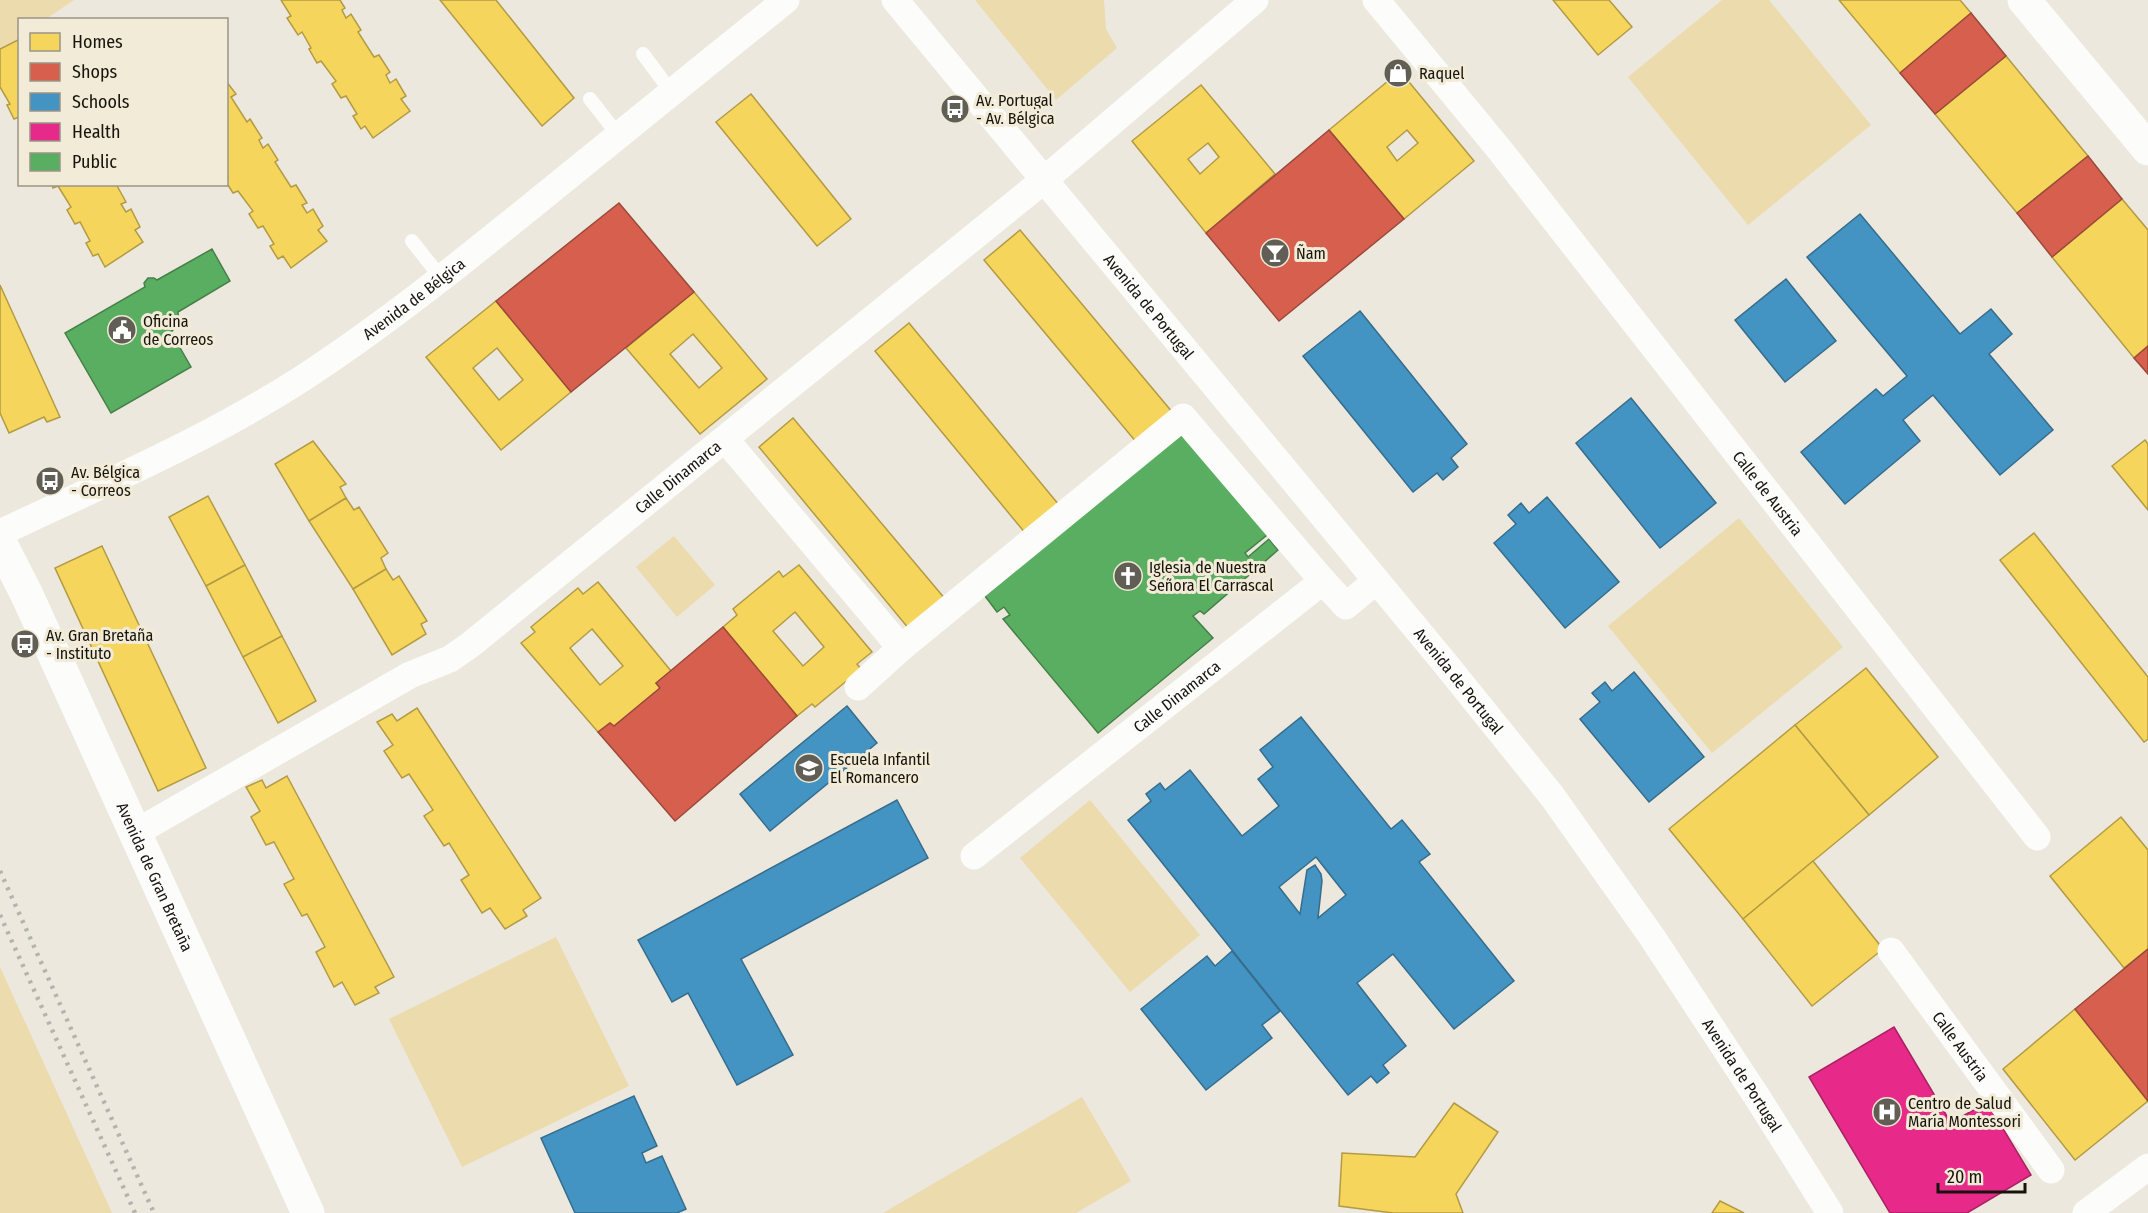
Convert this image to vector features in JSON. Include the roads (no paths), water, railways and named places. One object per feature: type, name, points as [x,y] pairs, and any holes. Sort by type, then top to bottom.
[{"type":"street","name":"Avenida de Portugal","points":[[895,0],[1444,662],[1552,796],[1652,938],[1830,1213]]},
{"type":"street","points":[[725,439],[1044,180],[1255,0]]},
{"type":"street","name":"Calle de Austria","points":[[1376,0],[1499,149],[2037,837]]},
{"type":"street","points":[[2024,0],[2148,149]]},
{"type":"street","name":"Avenida de Bélgica","points":[[0,533],[136,470],[238,416],[335,357],[442,279],[672,93],[779,2]]},
{"type":"street","points":[[858,687],[901,648],[1183,417],[1346,606],[1376,581]]},
{"type":"street","name":"Calle Dinamarca","points":[[135,833],[410,675],[450,658],[470,645],[725,439],[901,648]]},
{"type":"street","name":"Avenida de Gran Bretaña","points":[[0,542],[27,595],[308,1213]]},
{"type":"street","name":"Calle Dinamarca","points":[[974,856],[1323,581]]},
{"type":"street","name":"Calle Austria","points":[[1891,951],[2051,1170]]},
{"type":"street","points":[[2086,1213],[2148,1167]]},
{"type":"lane","points":[[643,54],[672,93]]},
{"type":"lane","points":[[590,99],[619,136]]},
{"type":"lane","points":[[412,241],[442,279]]},
{"type":"railway","points":[[0,871],[154,1213]]},
{"type":"railway","points":[[0,915],[135,1213]]},
{"type":"place","name":"Raquel","points":[[1398,73]]},
{"type":"place","name":"Av. Portugal - Av. Bélgica","points":[[955,109]]},
{"type":"place","name":"Ñam","points":[[1275,253]]},
{"type":"place","name":"Oficina de Correos","points":[[122,330]]},
{"type":"place","name":"Av. Bélgica - Correos","points":[[50,481]]},
{"type":"place","name":"Iglesia de Nuestra Señora El Carrascal","points":[[1128,576]]},
{"type":"place","name":"Av. Gran Bretaña - Instituto","points":[[25,644]]},
{"type":"place","name":"Escuela Infantil El Romancero","points":[[809,768]]},
{"type":"place","name":"Centro de Salud María Montessori","points":[[1887,1112]]}]
